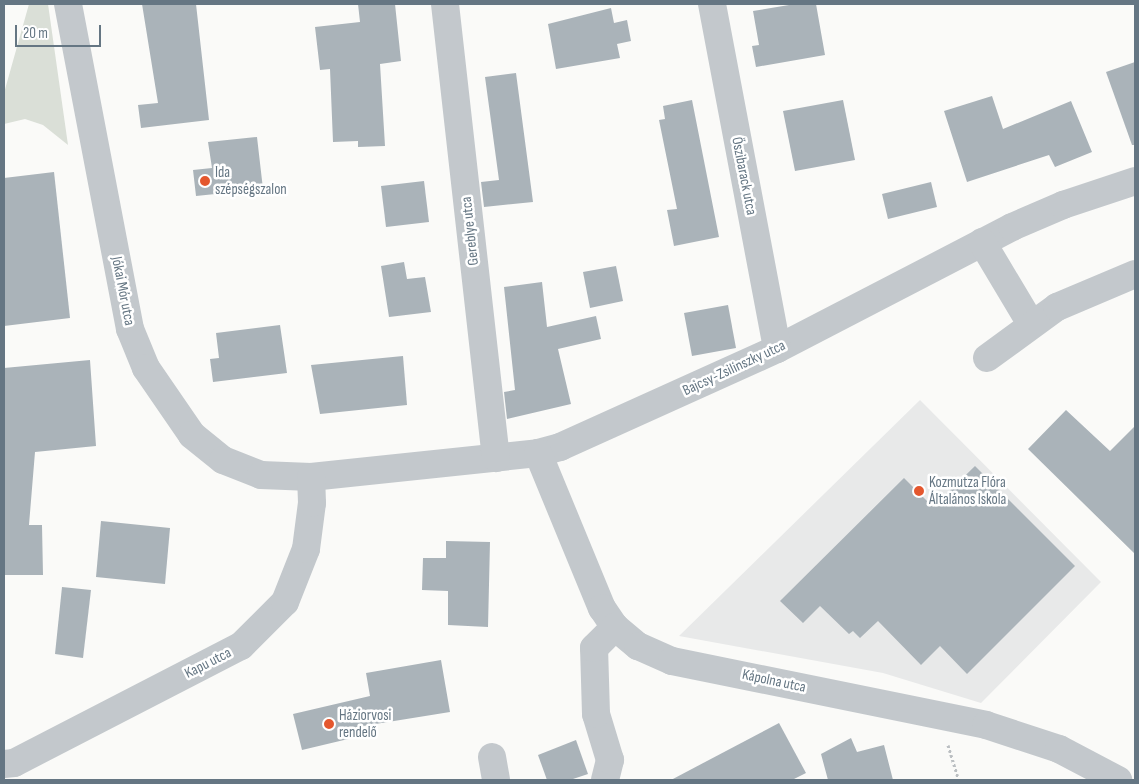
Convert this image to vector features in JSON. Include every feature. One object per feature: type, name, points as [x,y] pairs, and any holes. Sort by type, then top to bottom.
[{"type":"street","name":"Jókai Mór utca","points":[[68,4],[130,328],[146,368],[192,435],[223,460],[260,475],[311,477]]},
{"type":"street","name":"Gereblye utca","points":[[445,4],[496,458]]},
{"type":"street","name":"Őszibarack utca","points":[[712,4],[777,349]]},
{"type":"street","name":"Bajcsy-Zsilinszky utca","points":[[311,477],[538,454],[583,438],[777,349],[982,242],[1063,205],[1135,181]]},
{"type":"street","points":[[982,242],[1030,324]]},
{"type":"street","points":[[987,358],[1030,324],[1057,307],[1135,274]]},
{"type":"street","name":"Kápolna utca","points":[[538,454],[602,608],[615,627],[638,646],[672,661],[986,725],[1059,749],[1118,780]]},
{"type":"street","name":"Kapu utca","points":[[4,764],[14,763],[241,646],[285,602],[306,549],[312,503],[311,477]]},
{"type":"street","points":[[605,780],[610,760],[596,714],[594,648],[615,627]]},
{"type":"shaded area","points":[[29,4],[48,4],[68,145],[43,125],[25,119],[4,124],[4,93]]},
{"type":"shaded area","name":"Kozmutza Flóra Általános Iskola","points":[[920,400],[1101,582],[981,703],[883,673],[679,636]]},
{"type":"building","points":[[142,4],[196,4],[209,120],[141,128],[138,105],[158,103]]},
{"type":"building","points":[[358,4],[395,4],[401,61],[380,64],[385,146],[358,147],[358,141],[333,142],[330,69],[320,70],[315,27],[360,22]]},
{"type":"building","points":[[795,4],[816,4],[825,55],[756,67],[752,46],[759,45],[753,11]]},
{"type":"building","points":[[611,8],[614,23],[627,20],[631,41],[617,44],[620,58],[556,69],[548,24]]},
{"type":"building","points":[[1135,62],[1135,145],[1132,145],[1106,72]]},
{"type":"building","points":[[516,73],[533,202],[484,207],[481,182],[499,180],[485,77]]},
{"type":"building","points":[[992,96],[1003,129],[1071,101],[1092,152],[1055,167],[1049,155],[967,182],[944,111]]},
{"type":"building","points":[[692,100],[719,237],[674,246],[667,210],[677,209],[659,120],[665,119],[663,106]]},
{"type":"building","points":[[843,100],[855,160],[795,171],[783,111]]},
{"type":"building","points":[[257,137],[263,189],[196,196],[193,170],[212,168],[208,142]]},
{"type":"building","points":[[54,172],[70,318],[4,326],[4,178]]},
{"type":"building","points":[[424,181],[429,222],[386,227],[381,186]]},
{"type":"building","points":[[931,182],[937,207],[888,219],[882,194]]},
{"type":"building","points":[[404,262],[407,279],[425,277],[431,312],[389,317],[381,266]]},
{"type":"building","points":[[616,266],[623,301],[590,308],[583,272]]},
{"type":"building","points":[[542,282],[547,327],[596,316],[601,339],[558,349],[571,404],[507,419],[504,392],[515,390],[504,287]]},
{"type":"building","points":[[728,305],[736,348],[692,356],[684,313]]},
{"type":"building","points":[[280,325],[287,373],[213,382],[210,359],[219,358],[216,333]]},
{"type":"building","points":[[403,356],[407,405],[320,414],[311,365]]},
{"type":"building","points":[[90,360],[96,446],[35,452],[29,525],[42,525],[43,575],[4,575],[4,368]]},
{"type":"building","points":[[1066,410],[1110,451],[1135,426],[1135,554],[1028,449]]},
{"type":"building","points":[[975,466],[1075,566],[967,674],[940,646],[921,665],[878,621],[860,638],[853,631],[849,634],[820,606],[803,623],[780,601],[904,478],[933,507]]},
{"type":"building","points":[[101,521],[170,528],[165,584],[96,577]]},
{"type":"building","points":[[446,541],[490,542],[488,627],[448,625],[448,591],[422,590],[423,558],[446,558]]},
{"type":"building","points":[[62,587],[91,590],[83,658],[55,654]]},
{"type":"building","points":[[441,660],[450,712],[363,726],[365,735],[302,750],[293,714],[370,696],[366,673]]},
{"type":"building","points":[[779,723],[806,773],[792,780],[671,780]]},
{"type":"building","points":[[851,738],[857,752],[884,745],[893,780],[828,780],[821,754]]},
{"type":"building","points":[[576,740],[588,774],[570,780],[547,780],[538,755]]},
{"type":"place","name":"Ida szépségszalon","points":[[205,181]]},
{"type":"place","name":"Kozmutza Flóra Általános Iskola","points":[[919,491]]},
{"type":"place","name":"Háziorvosi rendelő","points":[[329,724]]}]
